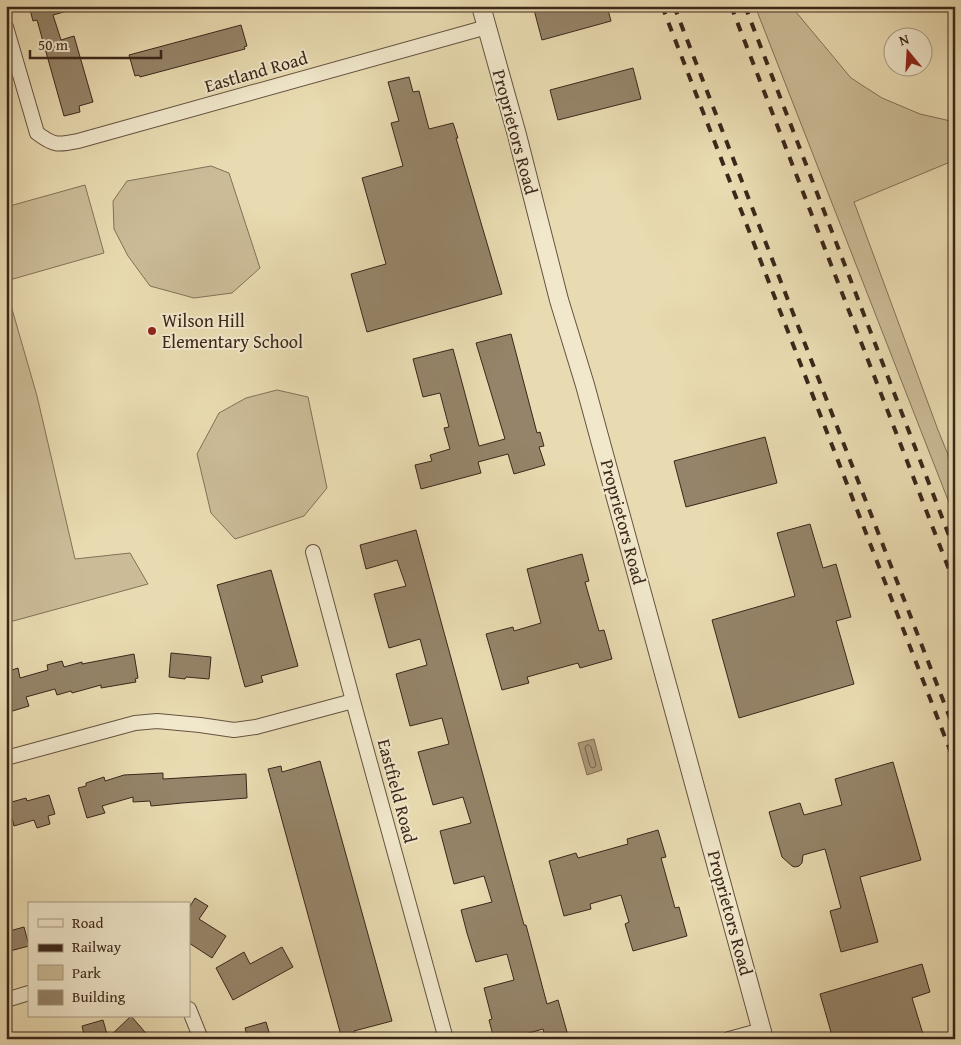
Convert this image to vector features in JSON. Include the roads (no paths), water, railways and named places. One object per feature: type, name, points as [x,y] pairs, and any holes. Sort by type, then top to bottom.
[{"type":"street","name":"Proprietors Road","points":[[481,6],[559,300],[582,375],[763,1034]]},
{"type":"street","name":"Eastland Road","points":[[6,27],[37,133],[46,140],[59,145],[487,27]]},
{"type":"street","name":"Eastfield Road","points":[[314,552],[446,1039]]},
{"type":"street","points":[[6,758],[135,723],[157,721],[200,724],[234,730],[256,728],[353,701]]},
{"type":"street","points":[[6,1000],[28,993]]},
{"type":"street","points":[[190,1012],[201,1039]]},
{"type":"street","points":[[729,1039],[763,1034]]},
{"type":"water","points":[[594,739],[602,770],[587,775],[578,743]]},
{"type":"railway","points":[[662,6],[955,763]]},
{"type":"railway","points":[[674,6],[955,731]]},
{"type":"railway","points":[[731,6],[955,585]]},
{"type":"railway","points":[[745,6],[955,551]]},
{"type":"place","name":"Wilson Hill Elementary School","points":[[152,331]]}]
